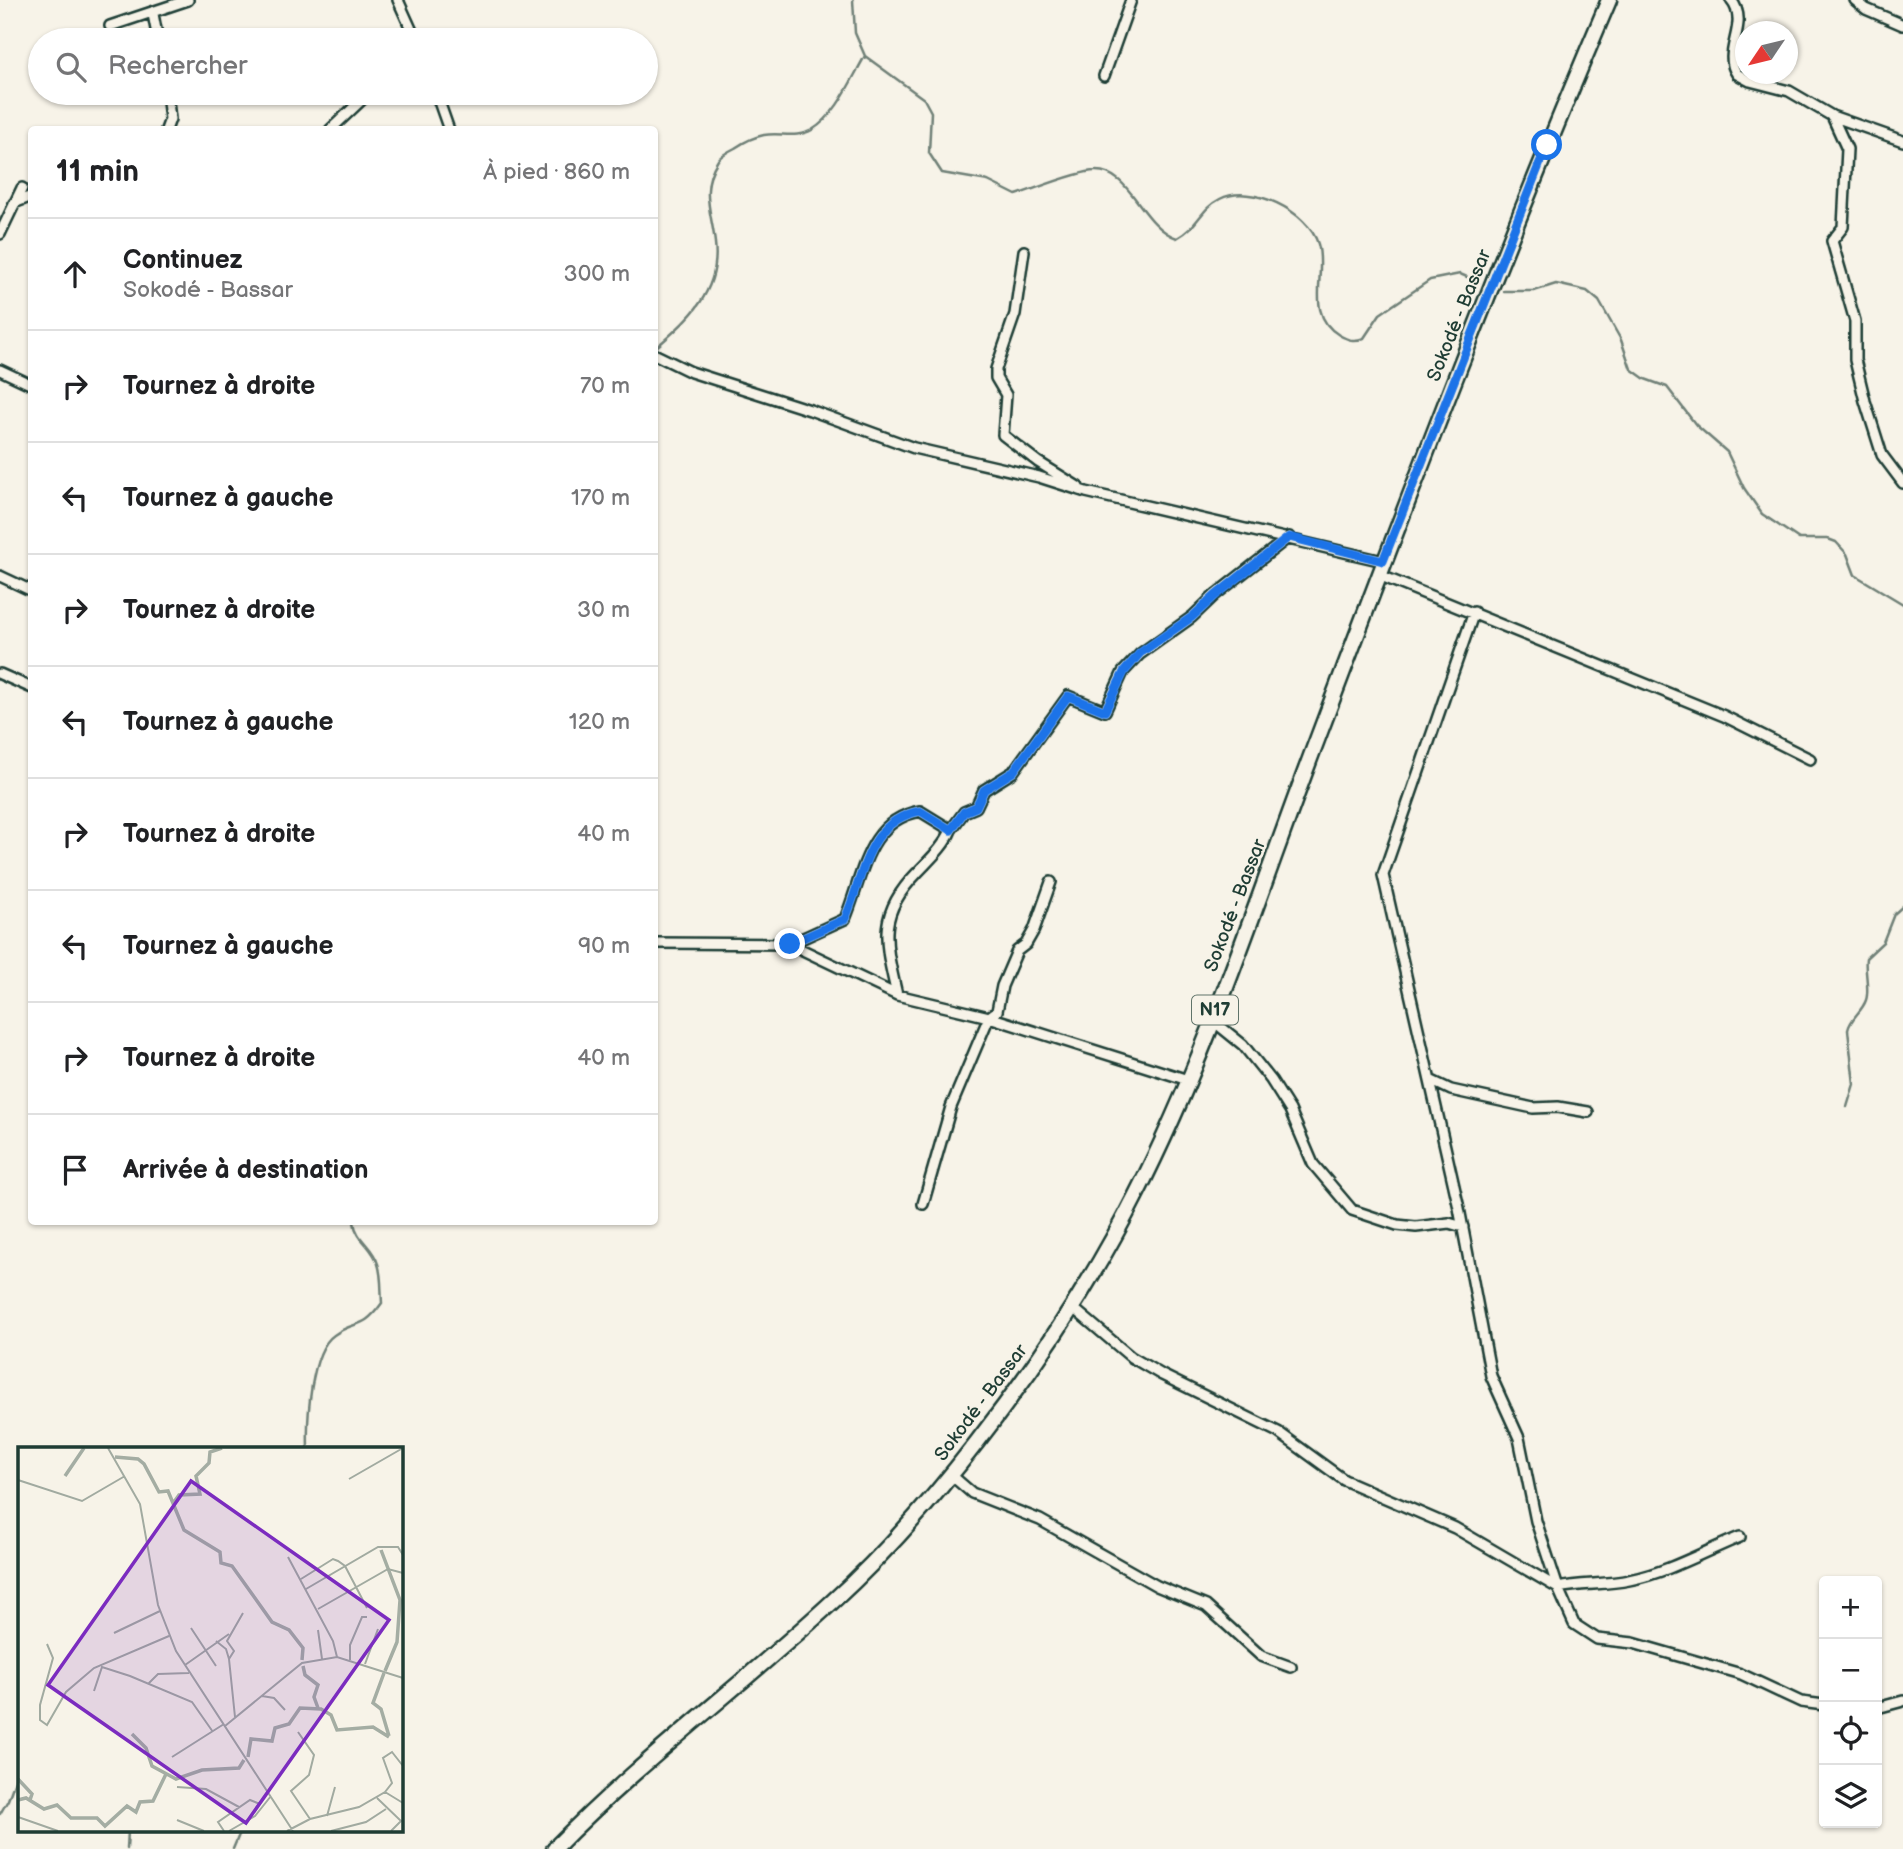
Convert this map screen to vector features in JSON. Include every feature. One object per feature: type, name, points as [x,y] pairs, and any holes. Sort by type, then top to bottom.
[{"type":"main road","name":"Sokodé - Bassar","points":[[554,1849],[830,1604],[896,1538],[977,1442],[1072,1307],[1134,1199],[1188,1080],[1454,376],[1609,0]]},
{"type":"street","points":[[110,26],[153,14],[188,0]]},
{"type":"street","points":[[398,0],[411,28]]},
{"type":"street","points":[[1104,76],[1131,0]]},
{"type":"street","points":[[1731,0],[1739,14],[1731,59],[1737,74],[1750,81],[1789,90],[1832,116],[1903,141]]},
{"type":"street","points":[[1855,0],[1866,9],[1903,25]]},
{"type":"street","points":[[153,14],[156,28]]},
{"type":"street","points":[[167,126],[170,119],[168,105]]},
{"type":"street","points":[[334,126],[356,105]]},
{"type":"street","points":[[440,105],[448,126]]},
{"type":"street","points":[[1832,116],[1847,149],[1843,227],[1832,241],[1855,321],[1855,360],[1882,455],[1903,483]]},
{"type":"street","points":[[0,234],[22,188]]},
{"type":"street","points":[[14,203],[28,198]]},
{"type":"street","points":[[1024,251],[1015,314],[996,369],[996,378],[1006,395],[1003,435],[1083,491]]},
{"type":"street","points":[[658,356],[691,372],[810,410],[914,448],[1039,477],[1083,491],[1289,537],[1381,568],[1474,612],[1724,716],[1810,758]]},
{"type":"street","points":[[0,370],[28,383]]},
{"type":"street","points":[[897,995],[885,938],[897,893],[946,843],[951,830],[964,812],[976,807],[984,790],[1013,772],[1068,696],[1105,711],[1124,672],[1140,653],[1192,617],[1289,537]]},
{"type":"street","points":[[0,576],[28,589]]},
{"type":"street","points":[[1474,612],[1383,874],[1463,1227],[1491,1376],[1519,1438],[1536,1521],[1558,1588],[1574,1624],[1597,1639],[1633,1643],[1741,1674],[1801,1702],[1819,1704]]},
{"type":"street","points":[[0,674],[28,686]]},
{"type":"street","points":[[658,943],[790,944],[845,919],[858,889],[867,851],[879,835],[905,814],[920,811],[951,830]]},
{"type":"street","points":[[923,1204],[951,1107],[989,1017],[997,1011],[1002,986],[1012,960],[1034,930],[1051,881]]},
{"type":"street","points":[[790,944],[897,995],[989,1017],[1188,1080]]},
{"type":"street","points":[[1211,1019],[1243,1045],[1271,1080],[1290,1110],[1313,1164],[1352,1210],[1397,1225],[1416,1227],[1449,1223],[1463,1227]]},
{"type":"street","points":[[1430,1080],[1451,1090],[1533,1108],[1558,1107],[1588,1112]]},
{"type":"street","points":[[1072,1307],[1131,1357],[1162,1375],[1278,1432],[1345,1480],[1455,1528],[1558,1588],[1629,1580],[1697,1558],[1740,1537]]},
{"type":"street","points":[[950,1474],[972,1493],[1040,1520],[1157,1586],[1206,1606],[1261,1656],[1291,1667]]},
{"type":"street","points":[[1882,1707],[1903,1701]]},
{"type":"waterway","points":[[853,0],[855,33],[865,56],[924,99],[931,112],[929,153],[942,173],[988,181],[1016,195],[1078,174],[1095,171],[1107,173],[1118,179],[1154,222],[1177,238],[1220,199],[1247,195],[1277,203],[1291,211],[1312,232],[1320,256],[1319,305],[1322,316],[1328,326],[1351,340],[1364,338],[1380,314],[1430,280],[1460,274],[1479,282]]},
{"type":"waterway","points":[[658,345],[700,304],[713,276],[715,243],[708,191],[712,171],[718,160],[756,137],[770,134],[794,135],[812,130],[836,106],[865,56]]},
{"type":"waterway","points":[[1504,291],[1534,291],[1556,284],[1587,291],[1599,301],[1621,340],[1631,369],[1645,379],[1667,387],[1696,425],[1727,452],[1744,488],[1762,514],[1799,539],[1828,539],[1836,542],[1847,554],[1855,575],[1903,604]]},
{"type":"waterway","points":[[1847,1107],[1854,1084],[1848,1030],[1866,1000],[1866,958],[1883,942],[1894,914],[1903,906]]},
{"type":"waterway","points":[[308,1447],[312,1387],[326,1343],[342,1330],[369,1318],[382,1303],[381,1278],[376,1258],[354,1225]]},
{"type":"waterway","points":[[0,1814],[18,1772]]},
{"type":"waterway","points":[[127,1849],[128,1832]]},
{"type":"waterway","points":[[233,1849],[240,1832]]},
{"type":"route","points":[[790,944],[845,919],[858,889],[867,851],[879,835],[905,814],[920,811],[951,830],[964,812],[976,807],[984,790],[1013,772],[1068,696],[1105,711],[1124,672],[1140,653],[1192,617],[1289,537],[1383,561],[1547,145]]}]
